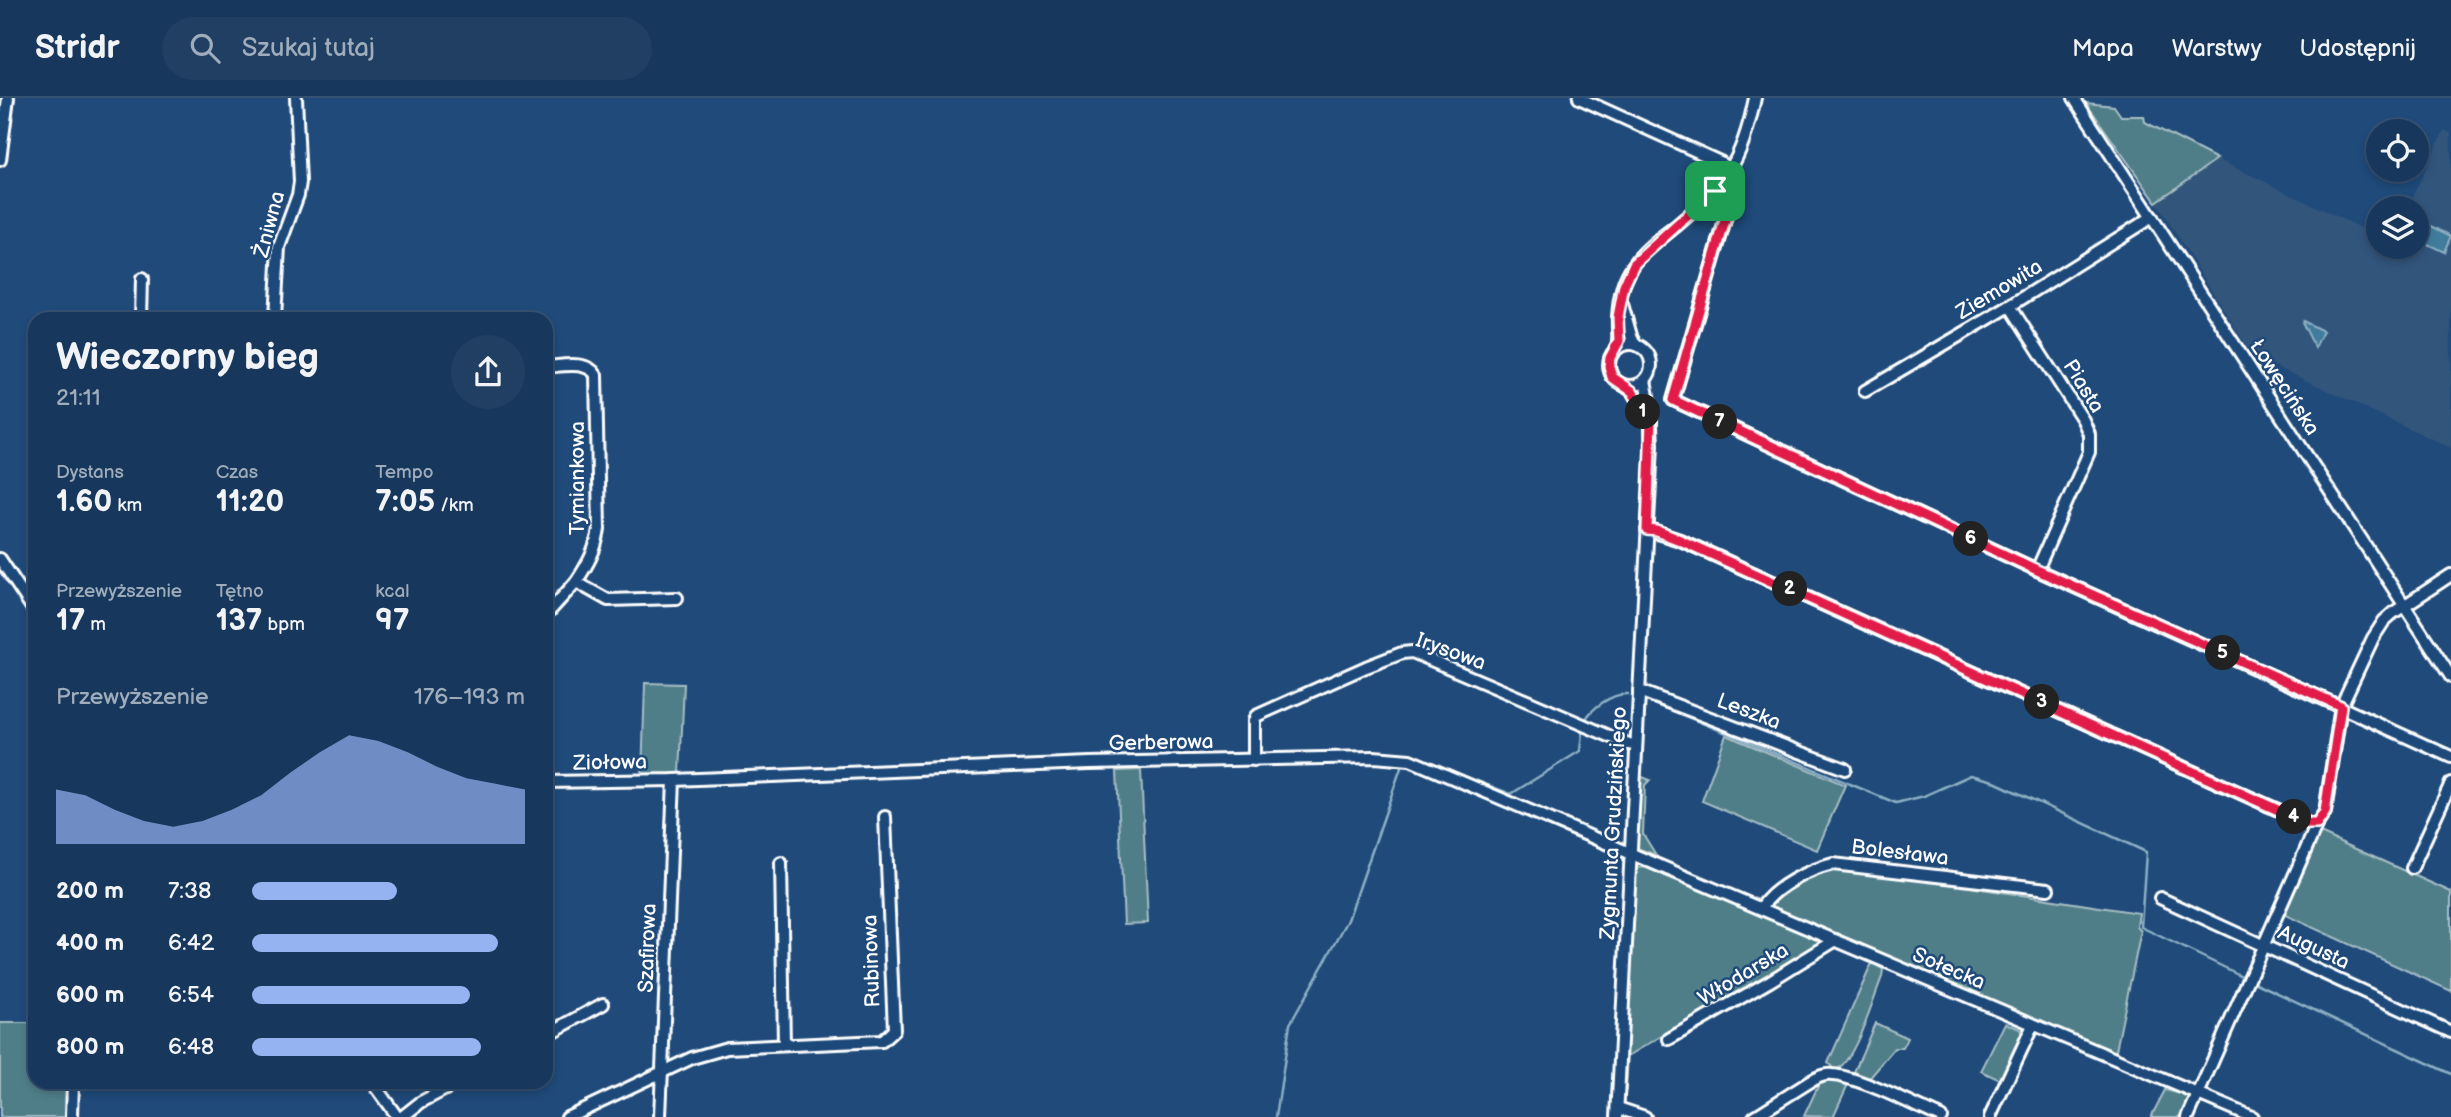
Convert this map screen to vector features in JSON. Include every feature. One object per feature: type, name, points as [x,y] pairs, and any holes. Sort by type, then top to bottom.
[{"type":"street","points":[[0,160],[8,98]]},
{"type":"street","name":"Żniwna","points":[[275,312],[279,247],[300,182],[296,98]]},
{"type":"street","points":[[1579,98],[1731,170]]},
{"type":"street","points":[[1617,349],[1621,301],[1628,274],[1634,264],[1715,191],[1731,170],[1745,141],[1755,98]]},
{"type":"street","name":"Łowęcińska","points":[[2074,98],[2451,677]]},
{"type":"street","points":[[1715,191],[1727,207],[1726,217],[1673,400],[2037,570],[2451,757]]},
{"type":"street","name":"Ziemowita","points":[[1865,391],[2010,306],[2152,217]]},
{"type":"street","points":[[141,312],[142,279]]},
{"type":"street","points":[[1621,301],[1632,339],[1650,360],[1650,371],[1645,380],[1636,385],[1625,386]]},
{"type":"street","name":"Piasta","points":[[2010,306],[2083,420],[2089,434],[2089,452],[2037,570]]},
{"type":"street","points":[[1637,345],[1626,345],[1617,349],[1610,358],[1609,370],[1615,380],[1632,391],[1651,422]]},
{"type":"street","name":"Tymiankowa","points":[[553,367],[587,366],[593,369],[596,375],[599,529],[589,562],[576,582],[553,607]]},
{"type":"street","name":"Zygmunta Grudzińskiego","points":[[1618,1112],[1651,422],[1645,380]]},
{"type":"street","points":[[1647,530],[1657,531],[1693,545],[2309,824],[2317,824]]},
{"type":"street","points":[[0,559],[28,601]]},
{"type":"street","points":[[2188,1117],[2263,944],[2317,824],[2325,812],[2341,706],[2377,630],[2404,605],[2451,575]]},
{"type":"street","points":[[576,582],[608,600],[677,598]]},
{"type":"street","name":"Irysowa","points":[[1254,760],[1256,716],[1378,662],[1412,652],[1574,723],[1636,745]]},
{"type":"street","name":"Leszka","points":[[1639,691],[1845,769]]},
{"type":"street","name":"Gerberowa","points":[[674,780],[950,768],[1374,757],[1410,760],[1631,853]]},
{"type":"street","name":"Ziołowa","points":[[553,782],[674,780]]},
{"type":"street","name":"Szafirowa","points":[[660,1117],[674,780]]},
{"type":"street","points":[[2412,868],[2451,783]]},
{"type":"street","name":"Rubinowa","points":[[567,1117],[692,1058],[727,1048],[882,1041],[894,1030],[885,817]]},
{"type":"street","name":"Sołecka","points":[[1631,853],[2252,1117]]},
{"type":"street","points":[[781,863],[784,1045]]},
{"type":"street","name":"Bolesława","points":[[1761,908],[1773,893],[1833,864],[2048,889]]},
{"type":"street","name":"Augusta","points":[[2160,898],[2451,1032]]},
{"type":"street","name":"Włodarska","points":[[1669,1039],[1836,940]]},
{"type":"street","points":[[553,1031],[603,1004]]},
{"type":"street","points":[[1990,1117],[2033,1025]]},
{"type":"street","points":[[1754,1117],[1811,1081],[1828,1075],[1853,1080],[1941,1117]]},
{"type":"street","points":[[72,1117],[73,1089]]},
{"type":"street","points":[[378,1089],[400,1117],[446,1089]]},
{"type":"street","points":[[1618,1112],[1645,1117]]},
{"type":"shaded area","points":[[2444,130],[2451,133],[2451,448],[2253,356],[2156,202],[2217,159],[2366,230],[2366,259],[2429,259],[2429,196],[2413,196],[2419,182],[2429,182],[2429,162]]},
{"type":"shaded area","points":[[2429,225],[2451,236],[2444,252],[2429,245]]},
{"type":"shaded area","points":[[2302,322],[2323,331],[2315,348]]},
{"type":"green space","points":[[2086,103],[2114,106],[2121,116],[2144,116],[2145,122],[2217,159],[2156,202]]},
{"type":"green space","points":[[645,683],[684,684],[680,774],[642,776]]},
{"type":"green space","points":[[1726,735],[1845,785],[1817,850],[1702,801]]},
{"type":"green space","points":[[1141,770],[1148,923],[1124,924],[1117,771]]},
{"type":"green space","points":[[1632,773],[1650,780],[1645,785],[1643,834],[1656,855],[1631,843]]},
{"type":"green space","points":[[2318,832],[2451,892],[2451,991],[2281,913]]},
{"type":"green space","points":[[1839,867],[2139,913],[2137,927],[2141,931],[2115,1055],[1764,907],[1798,881]]},
{"type":"green space","points":[[1635,868],[1657,868],[1820,938],[1819,946],[1719,1010],[1694,1017],[1628,1056],[1626,1090],[1619,1084]]},
{"type":"green space","points":[[1872,963],[1883,969],[1882,977],[1856,1043],[1842,1065],[1835,1070],[1828,1063]]},
{"type":"green space","points":[[0,1023],[28,1023],[28,1089],[69,1089],[67,1117],[0,1117]]},
{"type":"green space","points":[[1875,1023],[1908,1038],[1903,1048],[1895,1048],[1869,1079],[1854,1072]]},
{"type":"green space","points":[[2005,1023],[2020,1029],[2023,1038],[2002,1081],[1981,1071]]},
{"type":"green space","points":[[1825,1079],[1849,1082],[1833,1117],[1804,1116],[1819,1084]]},
{"type":"green space","points":[[2165,1090],[2190,1096],[2191,1101],[2183,1117],[2151,1117]]},
{"type":"waterway","points":[[1584,723],[1591,712],[1603,702],[1628,694]]},
{"type":"waterway","points":[[1651,702],[1896,803],[1924,796],[1971,775],[1990,780],[2146,852],[2141,927],[2242,976]]},
{"type":"waterway","points":[[1406,754],[1511,794],[1580,751],[1582,732]]},
{"type":"waterway","points":[[1276,1117],[1290,1024],[1348,920],[1403,762]]},
{"type":"waterway","points":[[2252,981],[2451,1074]]},
{"type":"route","points":[[1715,191],[1727,207],[1726,217],[1673,400],[2037,570],[2341,706],[2325,812],[2317,824],[2309,824],[1680,540],[1647,530],[1651,422],[1632,391],[1615,380],[1609,370],[1610,358],[1619,341],[1618,317],[1624,286],[1634,264],[1715,191]]}]
